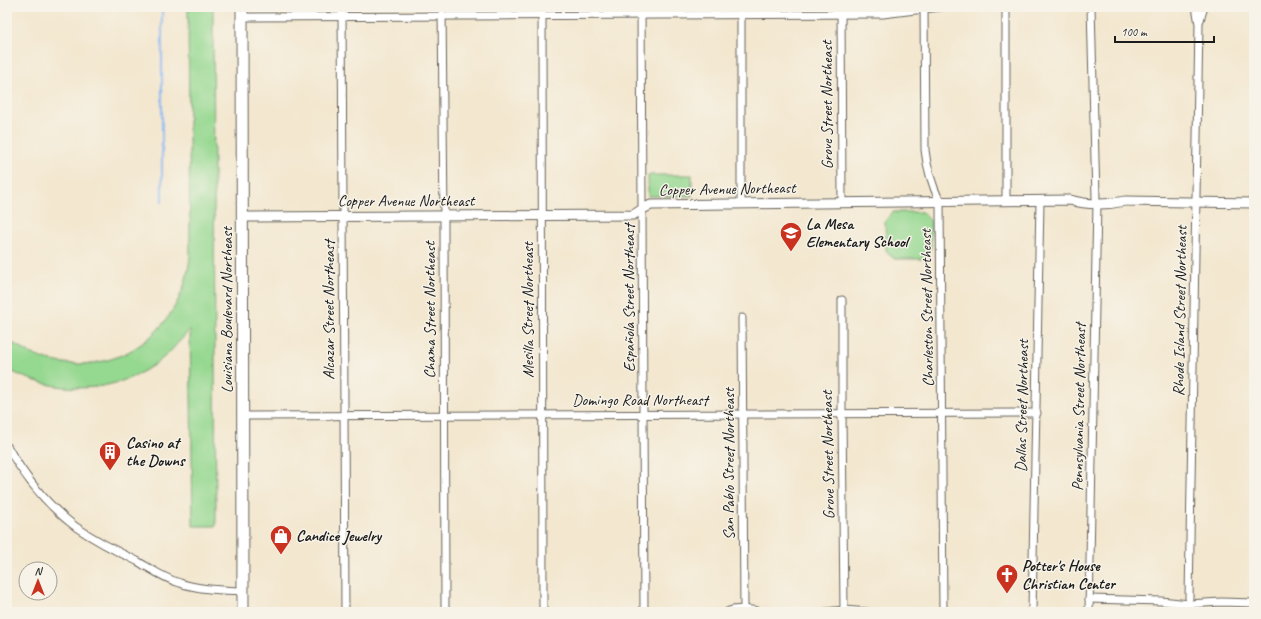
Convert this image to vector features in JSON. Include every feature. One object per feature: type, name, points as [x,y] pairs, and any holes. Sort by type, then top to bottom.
[{"type":"main road","name":"Louisiana Boulevard Northeast","points":[[242,12],[244,612]]},
{"type":"street","name":"Alcazar Street Northeast","points":[[342,7],[345,612]]},
{"type":"street","name":"Chama Street Northeast","points":[[442,7],[445,612]]},
{"type":"street","name":"Mesilla Street Northeast","points":[[542,7],[543,612]]},
{"type":"street","name":"Española Street Northeast","points":[[641,7],[644,612]]},
{"type":"street","points":[[741,7],[742,204]]},
{"type":"street","name":"Grove Street Northeast","points":[[841,7],[842,203]]},
{"type":"street","points":[[242,12],[342,16],[841,15],[882,14],[940,7]]},
{"type":"street","points":[[1006,7],[1006,200]]},
{"type":"street","name":"Pennsylvania Street Northeast","points":[[1089,612],[1096,200],[1091,7]]},
{"type":"street","name":"Rhode Island Street Northeast","points":[[1189,612],[1197,202],[1199,24],[1196,7]]},
{"type":"street","name":"Rhode Island Street Northeast","points":[[1199,24],[1204,7]]},
{"type":"street","name":"Charleston Street Northeast","points":[[924,8],[924,150],[926,166],[932,185],[940,202],[943,612]]},
{"type":"street","name":"Copper Avenue Northeast","points":[[242,217],[633,215],[639,212],[642,208],[651,205],[1006,200],[1040,201],[1070,200],[1078,198],[1096,200],[1115,198],[1125,201],[1254,203]]},
{"type":"street","name":"Dallas Street Northeast","points":[[1032,612],[1040,201]]},
{"type":"street","name":"Grove Street Northeast","points":[[842,300],[844,610]]},
{"type":"street","name":"San Pablo Street Northeast","points":[[742,318],[744,610]]},
{"type":"street","name":"Domingo Road Northeast","points":[[243,416],[1037,413]]},
{"type":"street","points":[[7,446],[45,499],[83,531],[113,549],[176,582],[188,585],[243,591]]},
{"type":"street","points":[[1089,599],[1254,602]]},
{"type":"street","points":[[727,612],[744,610],[761,612]]},
{"type":"street","points":[[826,612],[844,610],[868,612]]},
{"type":"green space","points":[[188,7],[213,7],[216,526],[193,526],[190,330],[155,364],[120,382],[82,388],[63,387],[25,377],[7,369],[7,339],[17,346],[48,360],[75,364],[100,362],[123,354],[144,342],[161,326],[175,305],[185,282],[190,256]]},
{"type":"green space","points":[[648,175],[692,175],[692,196],[648,196]]},
{"type":"green space","points":[[893,212],[922,212],[931,221],[931,250],[922,259],[894,259],[886,250],[885,221]]},
{"type":"waterway","points":[[162,7],[162,202]]},
{"type":"place","name":"La Mesa Elementary School","points":[[791,252]]},
{"type":"place","name":"Casino at the Downs","points":[[110,472]]},
{"type":"place","name":"Candice Jewelry","points":[[281,556]]},
{"type":"place","name":"Potter's House Christian Center","points":[[1007,594]]}]
